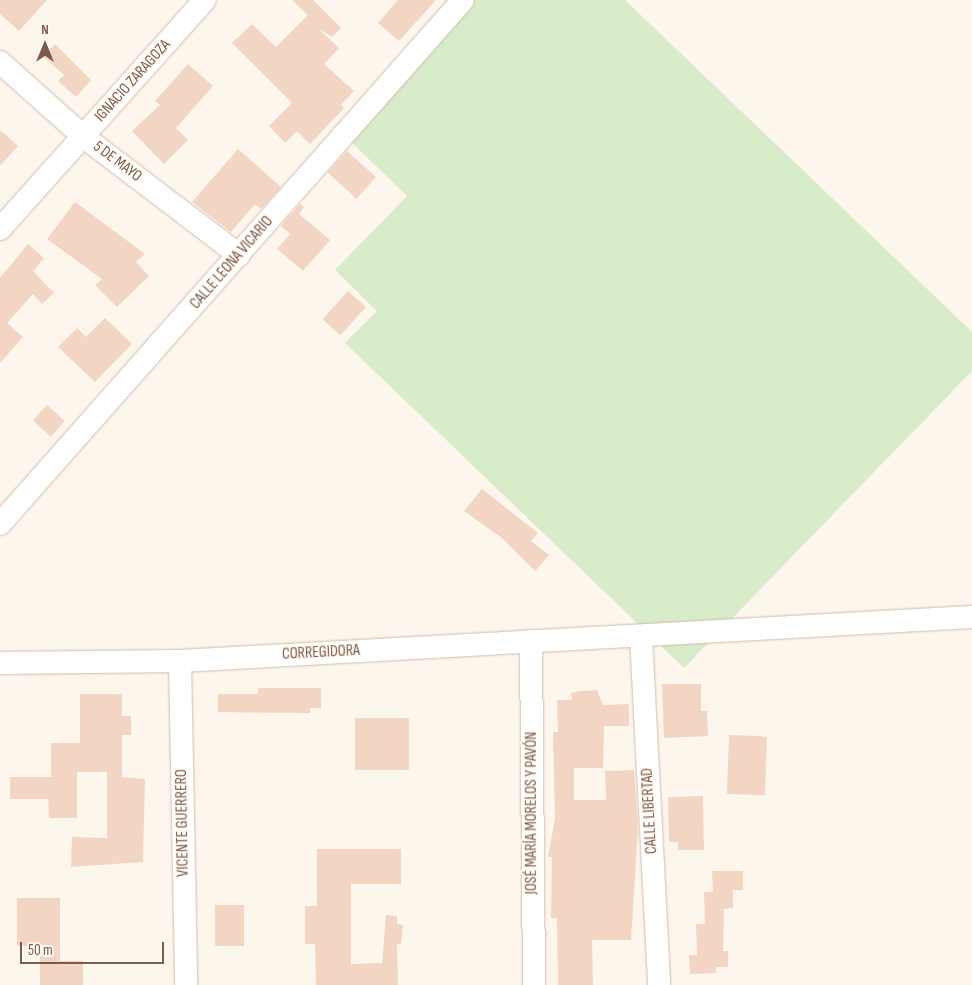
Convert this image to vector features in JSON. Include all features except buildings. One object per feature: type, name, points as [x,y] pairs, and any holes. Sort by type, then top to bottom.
[{"type":"street","name":"IGNACIO ZARAGOZA","points":[[0,229],[205,0]]},
{"type":"street","name":"CALLE LEONA VICARIO","points":[[0,524],[463,0]]},
{"type":"street","name":"5 DE MAYO","points":[[0,62],[84,137],[239,255]]},
{"type":"street","name":"CORREGIDORA","points":[[0,663],[180,661],[531,641],[641,637],[830,622],[972,617]]},
{"type":"street","name":"CALLE LIBERTAD","points":[[641,637],[659,985]]},
{"type":"street","name":"JOSÉ MARÍA MORELOS Y PAVÓN","points":[[531,641],[534,985]]},
{"type":"street","name":"VICENTE GUERRERO","points":[[180,661],[186,985]]},
{"type":"green space","points":[[471,0],[625,0],[972,332],[972,371],[684,668],[345,343],[377,311],[335,270],[407,196],[342,133]]}]
